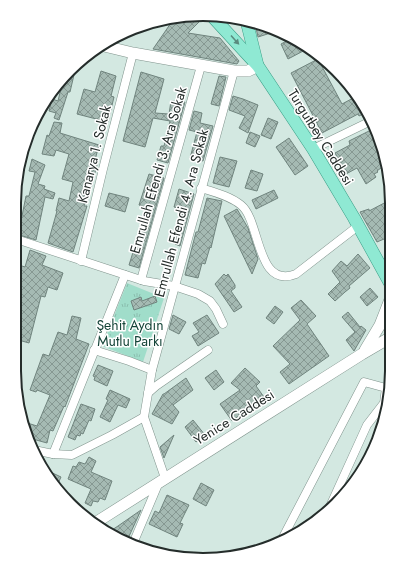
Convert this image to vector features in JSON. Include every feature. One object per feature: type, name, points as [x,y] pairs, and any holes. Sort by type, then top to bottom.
[{"type":"main road","name":"Turgutbey Caddesi","points":[[221,22],[258,66],[313,149],[385,274]]},
{"type":"main road","points":[[247,26],[258,66]]},
{"type":"street","points":[[109,47],[201,66],[234,71],[248,71],[258,66]]},
{"type":"street","name":"Kanarya 1. Sokak","points":[[81,260],[133,53]]},
{"type":"street","name":"Emrullah Efendi 3. Ara Sokak","points":[[141,280],[201,66]]},
{"type":"street","name":"Emrullah Efendi 4. Ara Sokak","points":[[162,480],[144,417],[152,370],[234,71]]},
{"type":"street","points":[[313,149],[366,123]]},
{"type":"street","points":[[201,188],[226,197],[242,205],[250,217],[264,258],[275,274],[281,276],[296,274],[358,226]]},
{"type":"street","points":[[21,241],[125,276],[174,286],[198,294],[210,301],[216,309],[223,324]]},
{"type":"street","points":[[53,454],[125,276]]},
{"type":"street","points":[[362,354],[380,326],[385,313]]},
{"type":"street","points":[[380,326],[385,322]]},
{"type":"street","name":"Yenice Caddesi","points":[[99,520],[385,341]]},
{"type":"street","points":[[94,350],[152,370]]},
{"type":"street","points":[[148,393],[208,350]]},
{"type":"street","points":[[285,533],[364,382],[384,388]]},
{"type":"street","points":[[334,498],[367,425],[382,404]]},
{"type":"street","points":[[40,451],[53,454],[72,455],[112,436],[144,417]]},
{"type":"street","points":[[135,540],[162,480]]},
{"type":"green space","name":"Şehit Aydın Mutlu Parkı","points":[[127,283],[164,298],[143,362],[102,346]]},
{"type":"green space","points":[[114,327],[146,339],[141,355],[108,342]]},
{"type":"building","points":[[200,21],[188,33],[220,38],[239,61],[237,64],[153,49],[170,24]]},
{"type":"building","points":[[256,29],[269,34],[258,37]]},
{"type":"building","points":[[286,41],[303,51],[288,59],[281,44]]},
{"type":"building","points":[[316,60],[321,64],[342,104],[352,99],[362,114],[359,116],[358,114],[322,133],[291,73]]},
{"type":"building","points":[[101,71],[116,76],[111,96],[114,97],[108,122],[77,114],[84,89],[95,92]]},
{"type":"building","points":[[141,72],[164,79],[155,113],[169,114],[171,101],[185,102],[168,163],[157,160],[161,146],[164,146],[170,121],[153,118],[145,147],[123,141]]},
{"type":"building","points":[[74,74],[70,92],[68,92],[59,120],[54,118],[56,113],[49,111],[54,100],[58,101],[61,90]]},
{"type":"building","points":[[219,76],[226,77],[219,106],[211,104]]},
{"type":"building","points":[[233,96],[258,105],[248,133],[239,128],[245,116],[229,110]]},
{"type":"building","points":[[194,111],[202,113],[200,123],[213,126],[203,161],[190,158],[197,132],[189,130]]},
{"type":"building","points":[[268,118],[278,122],[271,139],[261,135]]},
{"type":"building","points":[[54,122],[62,123],[60,133],[99,145],[95,160],[98,161],[91,188],[84,206],[87,206],[73,252],[48,243],[59,198],[69,201],[73,182],[62,179],[69,154],[56,150],[54,156],[42,154],[47,135],[49,136]]},
{"type":"building","points":[[370,131],[371,133],[382,167],[374,174],[376,177],[366,184],[357,168],[346,174],[335,153],[350,145],[349,141]]},
{"type":"building","points":[[250,132],[260,136],[255,147],[246,143]]},
{"type":"building","points":[[289,138],[308,166],[295,175],[276,147]]},
{"type":"building","points":[[220,157],[237,161],[229,187],[213,183]]},
{"type":"building","points":[[32,159],[45,165],[38,184],[45,186],[44,189],[55,193],[53,199],[45,197],[36,240],[21,236],[21,221],[26,196],[29,196],[35,172],[29,171]]},
{"type":"building","points":[[251,170],[263,174],[257,191],[245,188]]},
{"type":"building","points":[[149,174],[164,178],[139,268],[129,265],[147,208],[139,205]]},
{"type":"building","points":[[179,189],[194,194],[180,246],[175,244],[182,209],[174,207]]},
{"type":"building","points":[[274,190],[278,198],[256,209],[252,200]]},
{"type":"building","points":[[109,193],[129,198],[125,212],[105,206]]},
{"type":"building","points":[[207,198],[222,201],[211,248],[210,247],[205,264],[202,263],[198,278],[185,275],[196,232],[198,232]]},
{"type":"building","points":[[385,203],[385,239],[377,242],[360,212],[369,209],[369,211]]},
{"type":"building","points":[[237,209],[248,228],[258,259],[252,274],[224,216]]},
{"type":"building","points":[[30,250],[46,256],[42,265],[63,273],[57,290],[48,287],[45,297],[41,296],[29,343],[21,341],[21,266],[25,267]]},
{"type":"building","points":[[358,254],[370,268],[349,286],[350,288],[335,301],[328,294],[340,282],[332,271],[341,261],[347,266]]},
{"type":"building","points":[[224,274],[226,276],[228,274],[235,285],[235,288],[231,291],[242,307],[234,312],[215,284]]},
{"type":"building","points":[[370,288],[378,297],[367,306],[360,297]]},
{"type":"building","points":[[155,296],[157,302],[134,310],[131,301],[141,297],[142,301]]},
{"type":"building","points":[[301,300],[316,316],[307,324],[329,356],[289,384],[280,372],[290,364],[273,346],[300,320],[291,308]]},
{"type":"building","points":[[275,306],[283,312],[274,324],[266,318]]},
{"type":"building","points":[[348,312],[360,327],[361,326],[366,330],[354,351],[346,340],[355,332],[342,317]]},
{"type":"building","points":[[173,315],[186,322],[179,334],[169,329]]},
{"type":"building","points":[[207,315],[219,333],[198,346],[192,336],[199,332],[193,323]]},
{"type":"building","points":[[72,316],[81,318],[76,339],[89,344],[65,407],[64,406],[53,431],[50,430],[47,443],[34,440],[29,423],[37,426],[50,395],[37,390],[36,392],[30,390],[43,354],[49,356],[58,332],[67,335]]},
{"type":"building","points":[[98,365],[113,371],[107,386],[94,380],[95,377],[93,376]]},
{"type":"building","points":[[245,368],[260,382],[256,386],[264,397],[232,421],[220,404],[240,390],[231,383]]},
{"type":"building","points":[[216,370],[224,382],[214,390],[205,378]]},
{"type":"building","points":[[186,378],[193,390],[173,405],[179,412],[172,424],[152,414],[163,394]]},
{"type":"building","points":[[110,390],[130,399],[126,408],[118,405],[110,422],[100,417],[108,400],[106,399]]},
{"type":"building","points":[[81,404],[95,409],[91,421],[89,420],[83,434],[81,433],[80,436],[77,435],[75,440],[68,437]]},
{"type":"building","points":[[193,420],[205,435],[196,442],[185,427]]},
{"type":"building","points":[[174,435],[164,458],[160,447]]},
{"type":"building","points":[[89,457],[96,461],[91,472],[112,481],[105,500],[100,498],[98,502],[93,501],[91,506],[85,503],[91,489],[68,479],[73,466],[76,467],[79,462],[85,464]]},
{"type":"building","points":[[53,473],[61,477],[59,482]]},
{"type":"building","points":[[201,483],[214,490],[206,506],[193,499]]},
{"type":"building","points":[[167,495],[189,505],[180,523],[183,524],[177,537],[149,524],[155,511],[159,513]]},
{"type":"building","points":[[141,510],[129,537],[113,529]]}]
